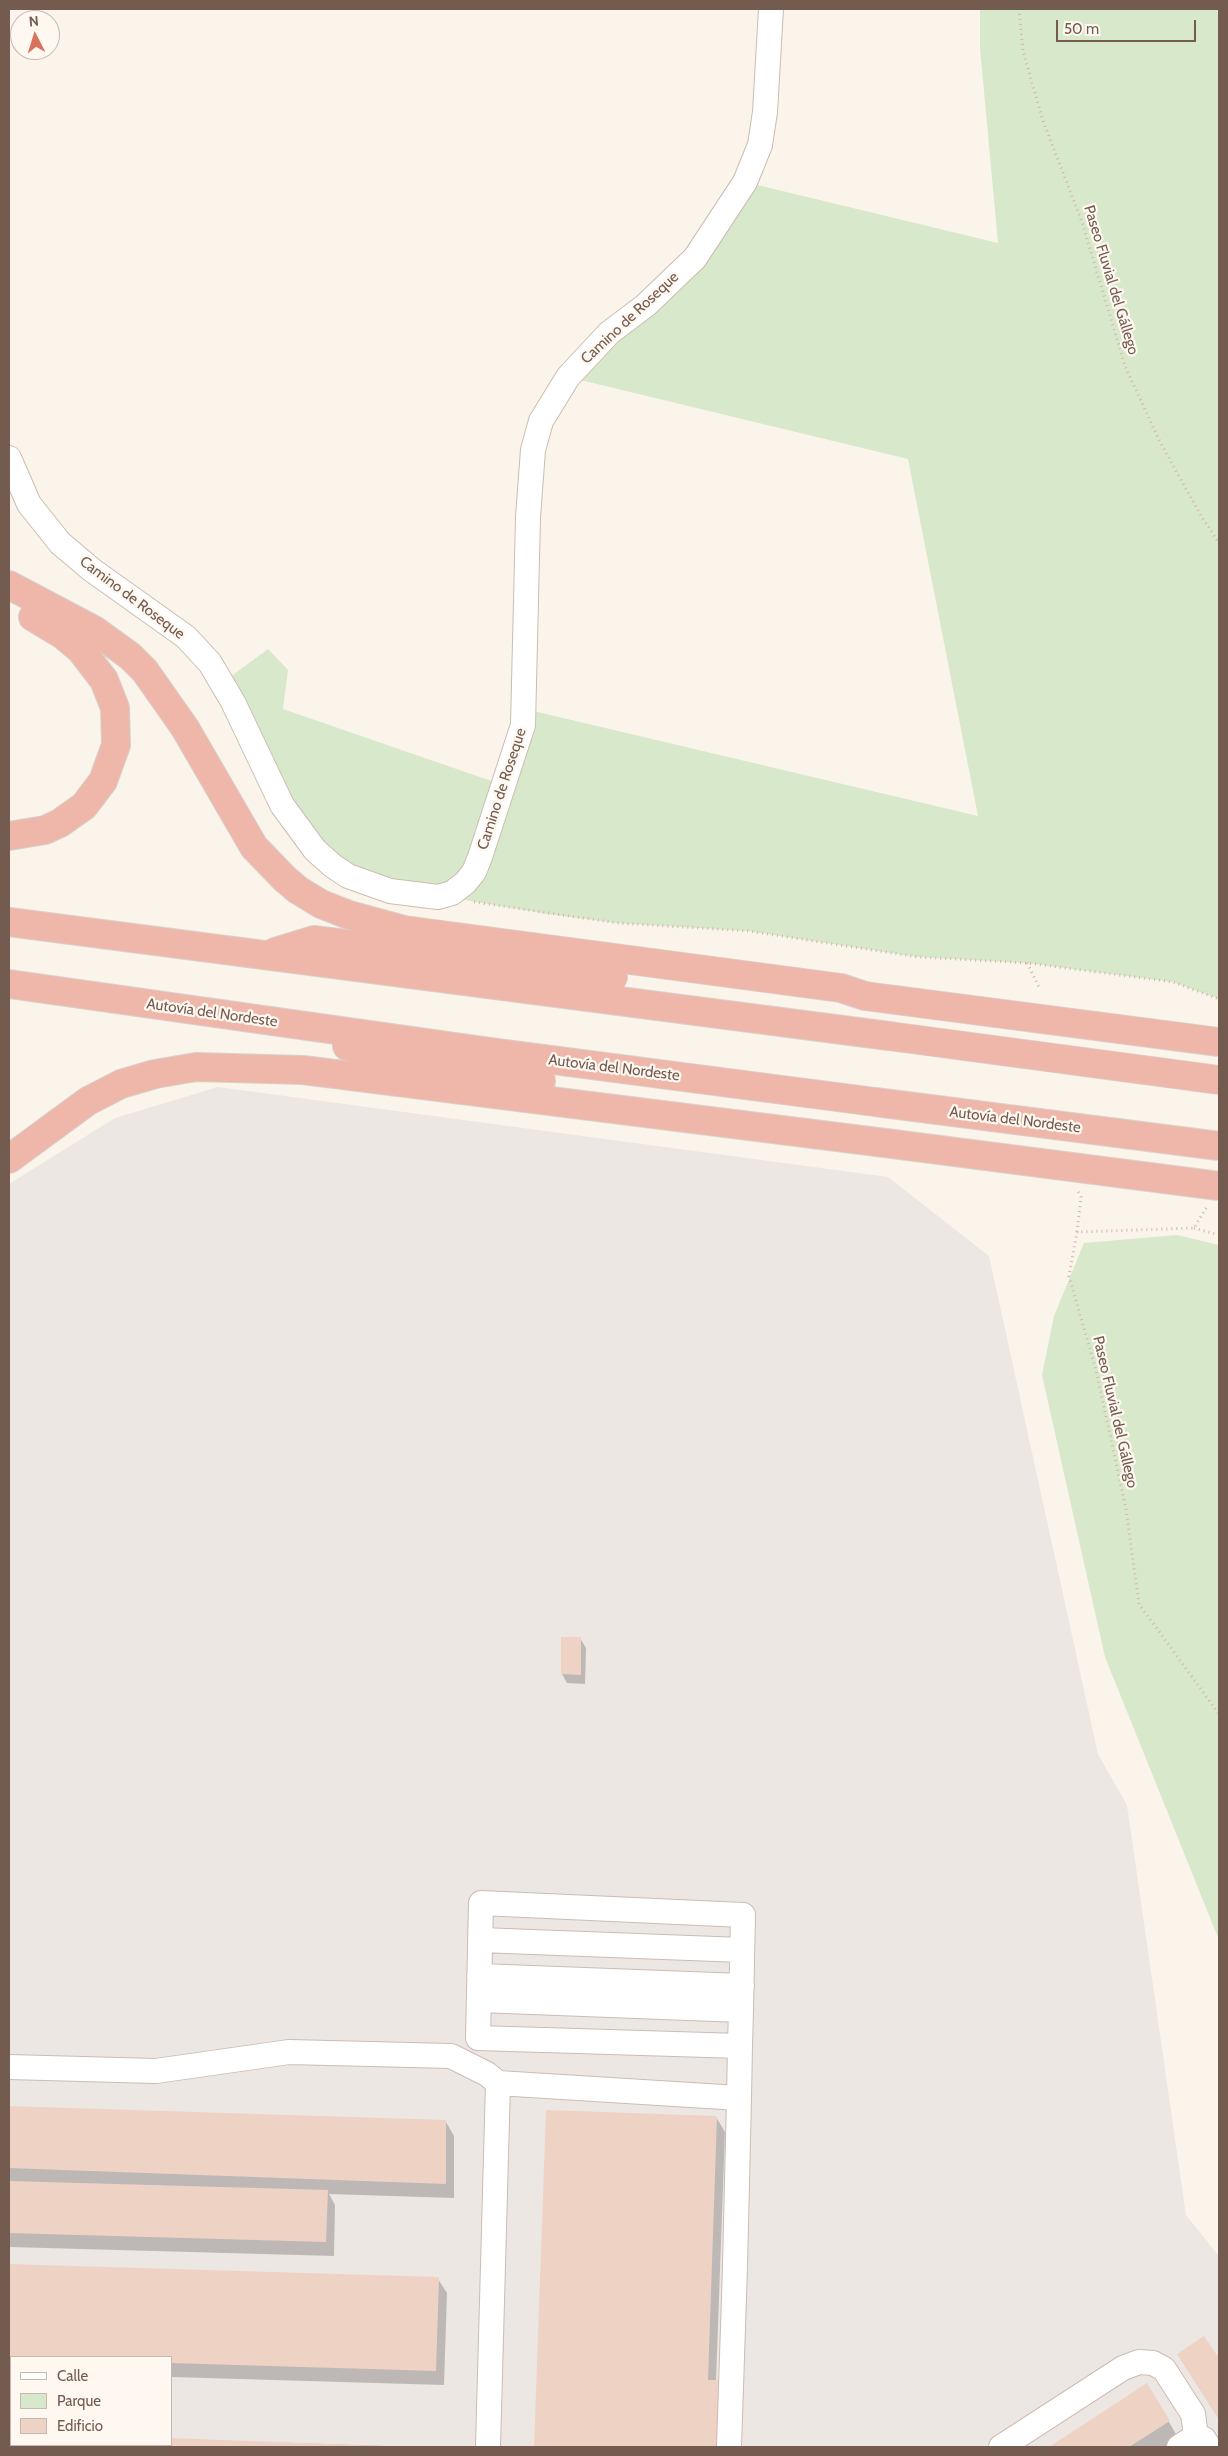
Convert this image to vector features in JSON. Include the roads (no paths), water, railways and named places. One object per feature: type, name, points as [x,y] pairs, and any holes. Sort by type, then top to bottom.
[{"type":"highway","points":[[9,585],[94,630],[130,656],[145,671],[185,728],[254,847],[272,867],[298,890],[321,904],[348,915],[404,930],[841,988],[865,996]]},
{"type":"highway","points":[[9,606],[42,621],[81,650],[104,680],[111,694],[117,725],[116,745],[111,762],[103,781],[84,806],[60,823],[44,830],[9,836]]},
{"type":"highway","points":[[9,922],[1219,1080]]},
{"type":"highway","points":[[266,955],[314,940],[636,979],[725,985],[840,997],[865,996],[1219,1042]]},
{"type":"highway","name":"Autovía del Nordeste","points":[[9,984],[875,1102],[1219,1146]]},
{"type":"highway","points":[[252,1018],[392,1059],[713,1109],[807,1133]]},
{"type":"highway","points":[[9,1159],[88,1101],[121,1084],[155,1074],[196,1067],[303,1070],[893,1144],[1212,1197]]},
{"type":"street","name":"Camino de Roseque","points":[[9,458],[29,504],[60,543],[92,570],[186,637],[210,663],[233,702],[282,805],[315,850],[348,876],[380,888],[420,896],[438,897],[452,893],[465,883],[474,872],[522,725],[529,507],[533,450],[541,421],[568,377],[609,333],[646,305],[695,258],[745,182],[760,145],[765,112],[771,9]]},
{"type":"street","points":[[729,2447],[742,1986],[743,1915],[481,1903],[478,2038],[740,2046]]},
{"type":"street","points":[[480,1940],[742,1950]]},
{"type":"street","points":[[479,1976],[742,1986]]},
{"type":"street","points":[[479,2000],[741,2010]]},
{"type":"street","points":[[9,2067],[156,2071],[289,2052],[451,2056],[487,2074],[498,2083],[739,2098]]},
{"type":"street","points":[[488,2447],[498,2083]]},
{"type":"street","points":[[1001,2447],[1123,2368],[1139,2362],[1153,2363],[1164,2369],[1193,2414],[1190,2445]]}]
